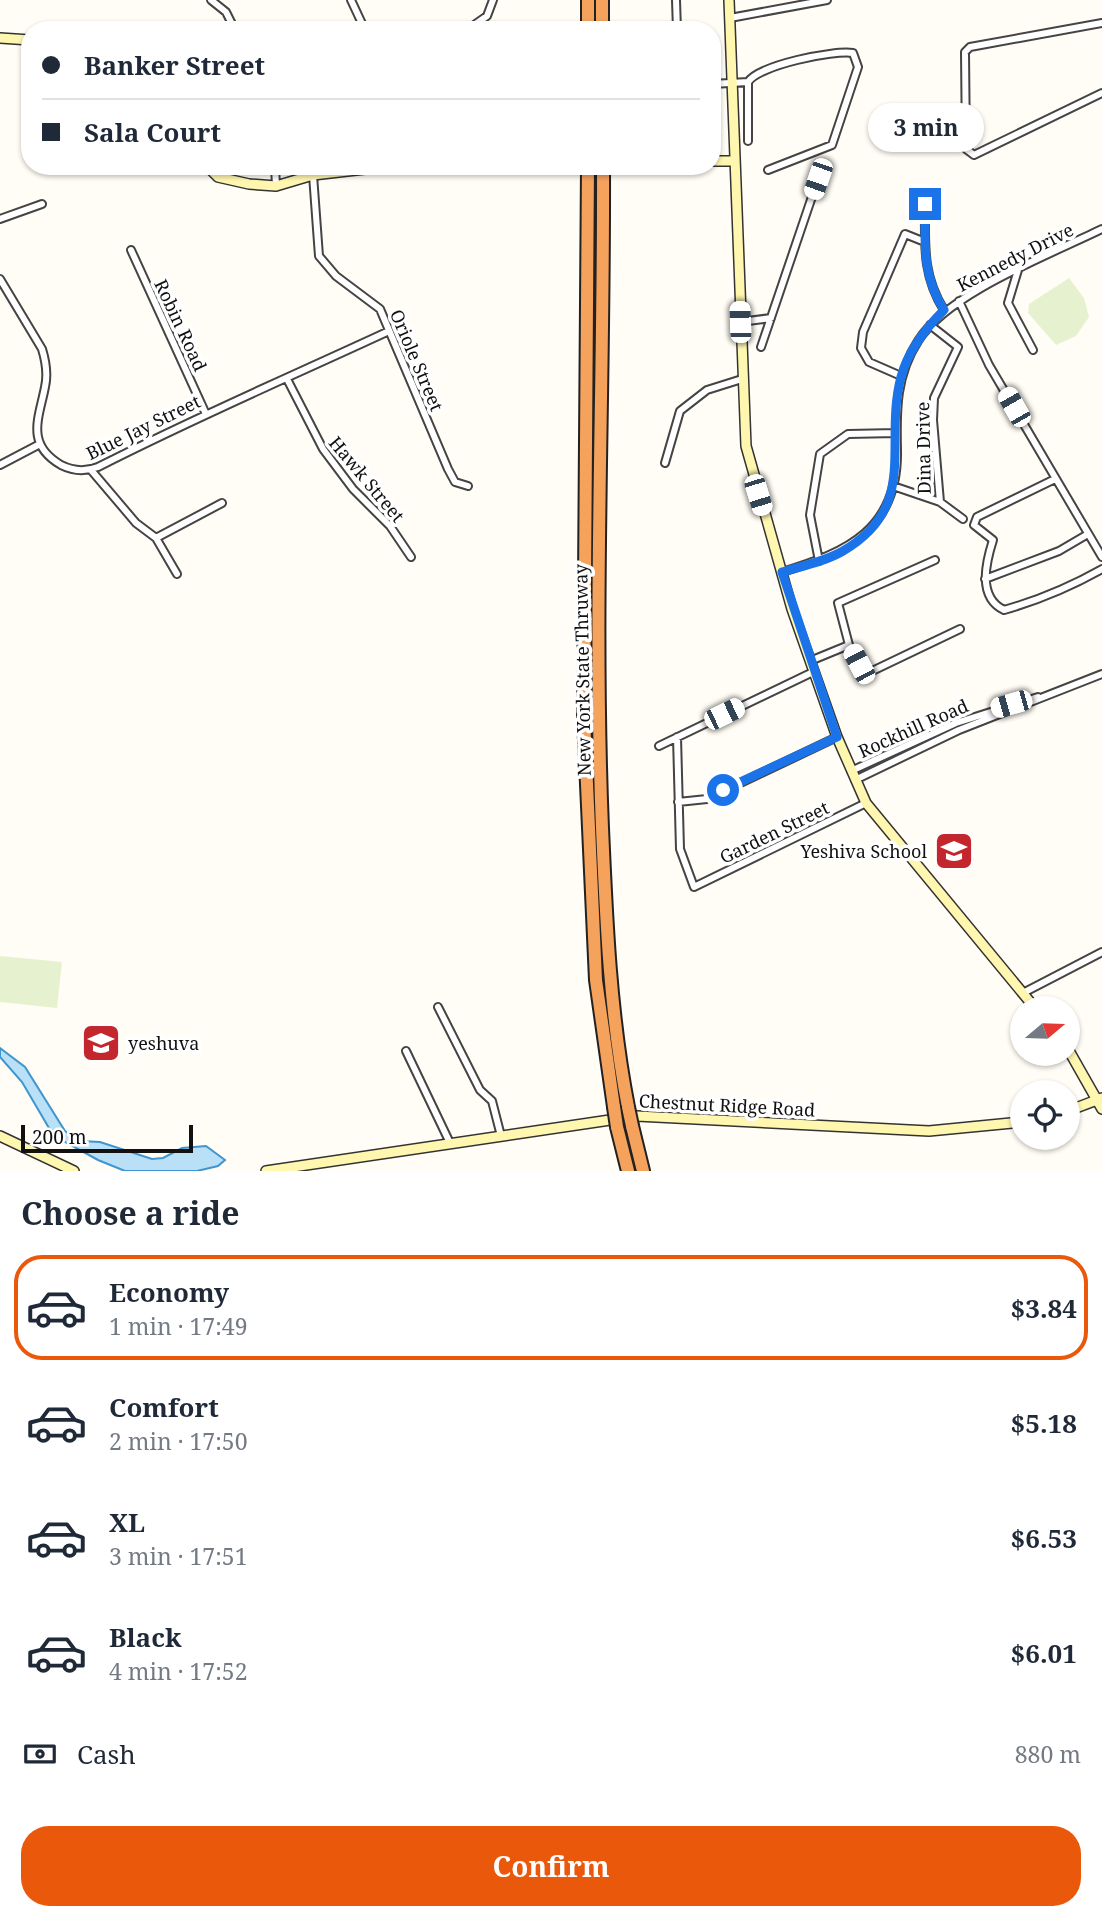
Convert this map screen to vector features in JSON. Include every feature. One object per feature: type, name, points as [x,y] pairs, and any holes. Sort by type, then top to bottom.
[{"type":"highway","points":[[587,0],[588,21]]},
{"type":"highway","points":[[602,0],[602,21]]},
{"type":"highway","name":"New York State Thruway","points":[[588,175],[584,740],[597,992],[617,1127],[628,1171]]},
{"type":"highway","name":"New York State Thruway","points":[[603,175],[599,739],[610,970],[628,1107],[643,1171]]},
{"type":"street","points":[[211,0],[226,12],[230,21]]},
{"type":"street","points":[[351,0],[361,21]]},
{"type":"street","points":[[480,21],[487,16],[493,0]]},
{"type":"street","points":[[676,0],[677,21]]},
{"type":"street","points":[[729,0],[742,379],[750,469],[813,672],[837,737],[866,803],[1025,996]]},
{"type":"street","points":[[730,18],[827,0]]},
{"type":"street","points":[[1102,23],[970,47],[965,52],[965,149],[974,155],[1102,93]]},
{"type":"street","points":[[0,38],[21,39]]},
{"type":"street","points":[[748,141],[748,82],[757,72],[832,53],[853,53],[858,67],[832,145],[768,170]]},
{"type":"street","points":[[721,83],[748,82]]},
{"type":"street","points":[[721,161],[734,161]]},
{"type":"street","points":[[216,175],[249,184],[276,186],[313,175]]},
{"type":"street","points":[[275,175],[276,186]]},
{"type":"street","name":"Oriole Street","points":[[313,175],[319,256],[336,276],[380,309],[455,482],[468,486]]},
{"type":"street","points":[[761,347],[818,179]]},
{"type":"street","points":[[925,204],[925,242],[931,289],[944,310]]},
{"type":"street","points":[[0,219],[42,205]]},
{"type":"street","name":"Kennedy Drive","points":[[782,572],[843,551],[881,515],[897,470],[901,376],[918,341],[930,325],[944,310],[959,301],[1102,229]]},
{"type":"street","points":[[901,376],[869,362],[861,348],[862,340],[905,234],[925,242]]},
{"type":"street","name":"Robin Road","points":[[131,250],[205,412]]},
{"type":"street","points":[[1018,270],[1008,303],[1032,350]]},
{"type":"street","points":[[0,279],[42,349],[46,361],[45,389],[35,421],[40,444],[0,465]]},
{"type":"street","points":[[959,301],[989,365],[1102,557]]},
{"type":"street","points":[[740,322],[771,318]]},
{"type":"street","name":"Dina Drive","points":[[893,486],[940,502],[933,420],[934,398],[958,347],[930,325]]},
{"type":"street","name":"Blue Jay Street","points":[[40,444],[62,465],[82,471],[91,470],[205,412],[287,379],[389,331]]},
{"type":"street","name":"Hawk Street","points":[[287,379],[323,449],[353,489],[390,526],[411,557]]},
{"type":"street","points":[[665,463],[680,411],[707,390],[742,379]]},
{"type":"street","points":[[819,561],[810,515],[820,454],[848,434],[897,433]]},
{"type":"street","points":[[91,470],[136,523],[156,538],[177,574]]},
{"type":"street","points":[[1055,479],[977,517],[974,525],[993,540],[984,568],[985,579],[995,602],[1004,610],[1069,588],[1102,569]]},
{"type":"street","points":[[940,502],[963,519]]},
{"type":"street","points":[[156,538],[222,503]]},
{"type":"street","points":[[985,579],[1059,551],[1088,534]]},
{"type":"street","points":[[935,560],[838,603],[849,645],[866,674],[960,629]]},
{"type":"street","points":[[810,661],[849,645]]},
{"type":"street","points":[[659,746],[813,672]]},
{"type":"street","name":"Rockhill Road","points":[[855,780],[959,730],[1102,674]]},
{"type":"street","name":"Rockhill Road","points":[[851,771],[956,723],[1067,689]]},
{"type":"street","points":[[677,737],[678,802],[707,799],[837,737]]},
{"type":"street","name":"Garden Street","points":[[678,802],[680,849],[694,887],[866,803]]},
{"type":"street","points":[[1023,993],[1102,952]]},
{"type":"street","points":[[438,1007],[480,1090],[492,1101],[501,1136]]},
{"type":"street","points":[[406,1051],[450,1143]]},
{"type":"street","points":[[1079,1066],[1101,1102],[1080,1108]]},
{"type":"street","name":"Chestnut Ridge Road","points":[[266,1171],[644,1115],[908,1131],[967,1130],[1010,1124]]},
{"type":"street","points":[[0,1136],[74,1171]]},
{"type":"green space","points":[[1069,278],[1084,298],[1089,317],[1076,336],[1056,345],[1028,313],[1029,304]]},
{"type":"green space","points":[[0,956],[62,962],[57,1008],[0,1002]]},
{"type":"water","points":[[0,1048],[25,1067],[65,1131],[81,1141],[100,1142],[152,1159],[163,1158],[182,1148],[206,1146],[225,1160],[218,1166],[197,1171],[125,1171],[98,1160],[65,1142],[49,1128],[22,1082],[0,1057]]},
{"type":"place","name":"Yeshiva School","points":[[954,851]]},
{"type":"place","name":"yeshuva","points":[[101,1043]]},
{"type":"route","points":[[723,790],[837,737],[792,609],[782,572],[843,551],[869,529],[888,501],[897,470],[896,411],[901,376],[918,341],[944,310],[931,289],[926,264],[925,204]]}]
